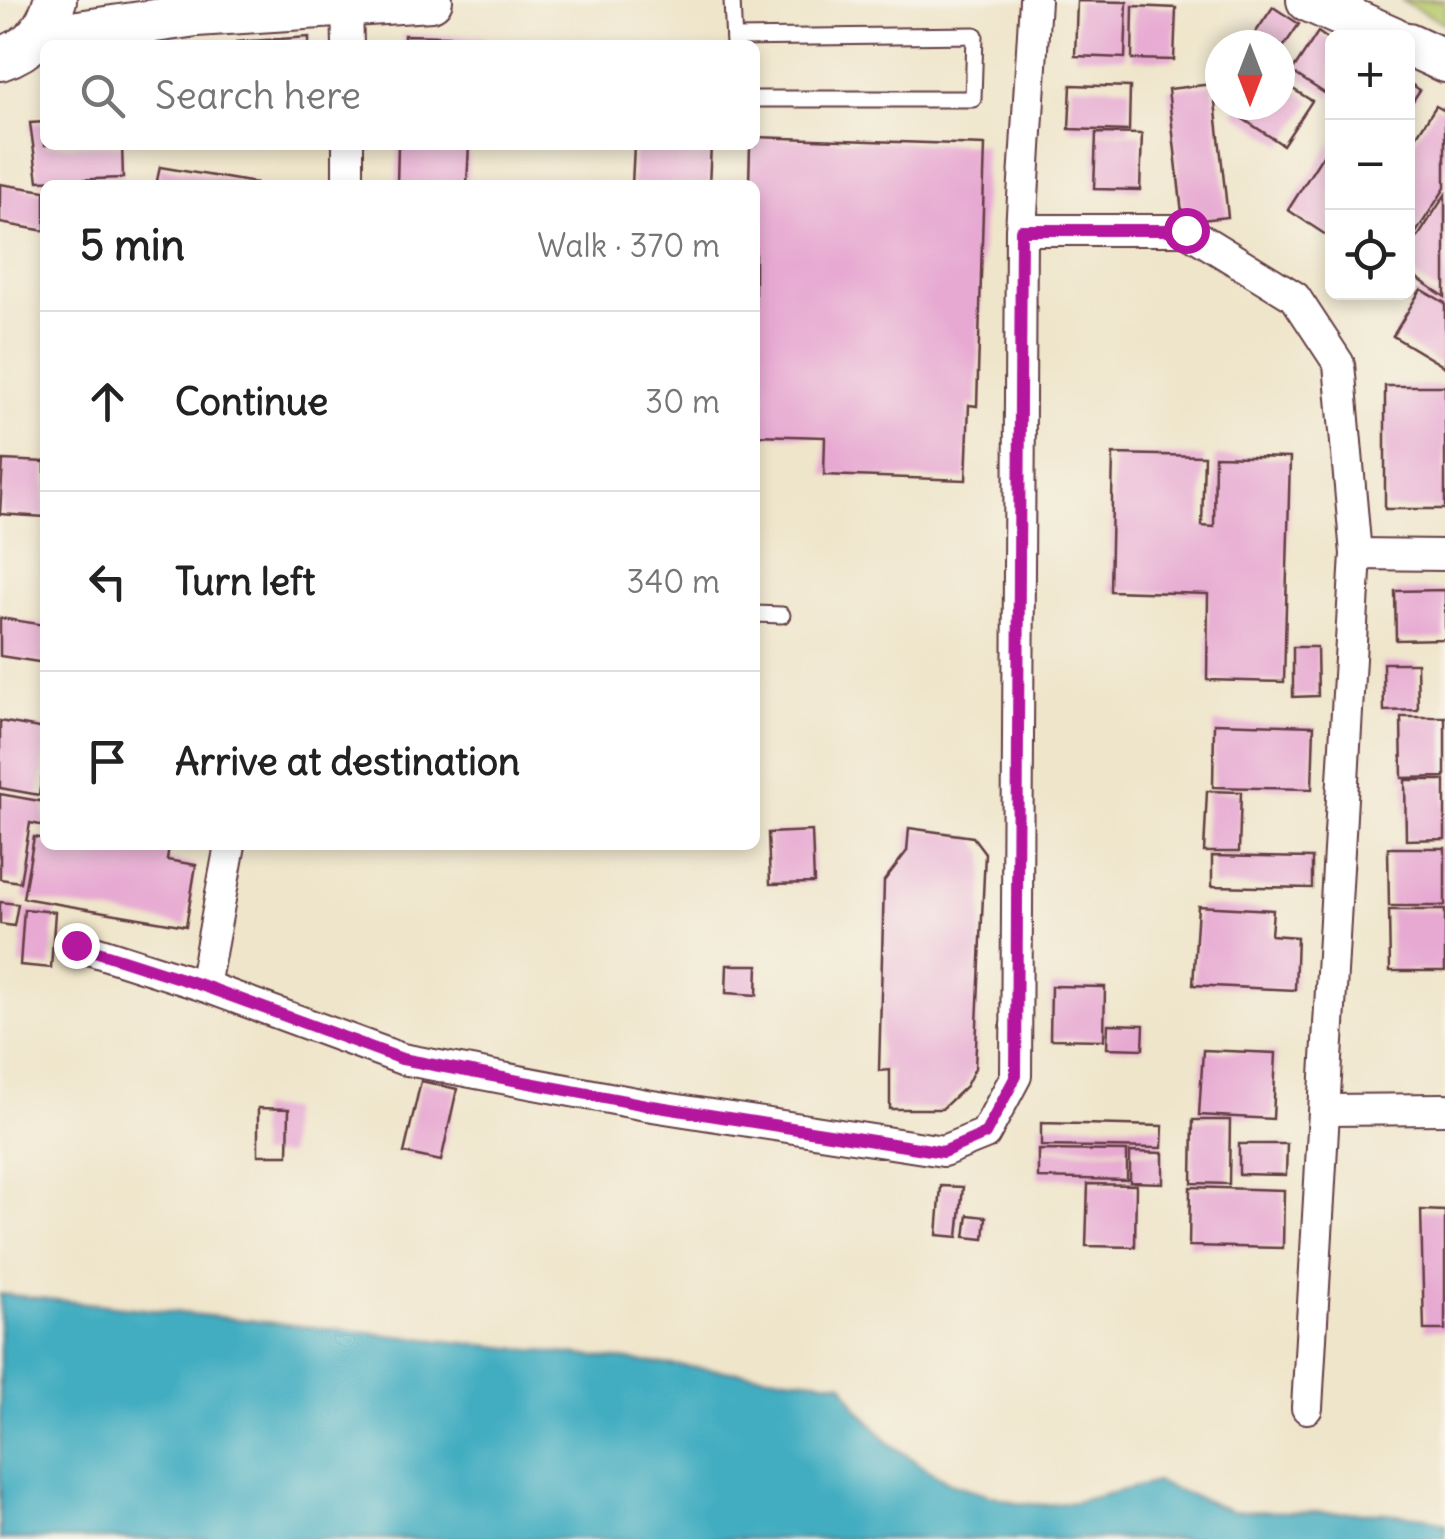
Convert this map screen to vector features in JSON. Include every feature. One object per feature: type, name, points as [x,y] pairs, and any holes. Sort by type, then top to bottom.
[{"type":"main road","points":[[0,60],[21,51],[46,19],[196,15],[348,25],[431,0]]},
{"type":"main road","points":[[1308,0],[1375,30]]},
{"type":"main road","points":[[1415,47],[1445,61]]},
{"type":"street","points":[[76,945],[204,986],[402,1059],[646,1105],[943,1152],[985,1134],[1016,1076],[1021,230],[1035,0]]},
{"type":"street","points":[[348,150],[348,180]]},
{"type":"street","points":[[1021,230],[1186,230],[1295,297],[1338,364],[1356,554],[1307,1408]]},
{"type":"street","points":[[1356,554],[1445,556]]},
{"type":"street","points":[[204,986],[229,850]]},
{"type":"street","points":[[1326,1110],[1445,1110]]},
{"type":"lane","points":[[732,0],[734,40]]},
{"type":"lane","points":[[760,40],[975,35],[974,99],[760,99]]},
{"type":"lane","points":[[760,614],[782,615]]},
{"type":"green space","points":[[1401,0],[1445,0],[1445,24]]},
{"type":"water","points":[[0,1294],[843,1383],[857,1408],[888,1442],[922,1466],[950,1483],[1017,1503],[1075,1502],[1156,1482],[1232,1511],[1425,1517],[1445,1524],[1445,1539],[0,1539]]},
{"type":"building","points":[[1077,1],[1127,2],[1125,58],[1075,56]]},
{"type":"building","points":[[1133,6],[1176,8],[1174,60],[1132,59]]},
{"type":"building","points":[[1273,7],[1299,24],[1295,30],[1257,30]]},
{"type":"building","points":[[1318,32],[1325,37],[1325,93],[1295,74],[1295,67]]},
{"type":"building","points":[[404,35],[485,37],[485,40],[404,40]]},
{"type":"building","points":[[309,37],[309,40],[265,40]]},
{"type":"building","points":[[1071,85],[1130,87],[1129,131],[1069,129]]},
{"type":"building","points":[[1205,85],[1205,120],[1217,120],[1228,217],[1183,222],[1168,89]]},
{"type":"building","points":[[1295,90],[1312,101],[1283,145],[1245,120],[1295,120]]},
{"type":"building","points":[[1436,106],[1445,111],[1445,188],[1415,234],[1415,210],[1415,138]]},
{"type":"building","points":[[40,122],[40,150],[122,150],[123,178],[38,181],[30,123]]},
{"type":"building","points":[[1096,133],[1142,134],[1140,190],[1094,189]]},
{"type":"building","points":[[760,137],[985,145],[977,406],[969,405],[966,480],[824,475],[825,437],[760,435],[760,180],[749,180],[750,150],[760,150]]},
{"type":"building","points":[[398,150],[469,150],[467,180],[397,180]]},
{"type":"building","points":[[634,150],[711,150],[709,180],[632,180]]},
{"type":"building","points":[[1325,152],[1325,234],[1288,210]]},
{"type":"building","points":[[160,167],[238,180],[157,180]]},
{"type":"building","points":[[0,184],[40,190],[40,230],[0,223]]},
{"type":"building","points":[[1445,195],[1445,297],[1415,277],[1415,241]]},
{"type":"building","points":[[1421,289],[1445,303],[1445,367],[1393,336]]},
{"type":"building","points":[[1385,386],[1445,386],[1445,509],[1385,509]]},
{"type":"building","points":[[1113,454],[1204,456],[1202,526],[1214,527],[1215,456],[1290,458],[1284,682],[1207,680],[1208,594],[1110,591]]},
{"type":"building","points":[[3,460],[40,462],[40,517],[0,514]]},
{"type":"building","points":[[1445,590],[1445,639],[1396,640],[1395,591]]},
{"type":"building","points":[[0,618],[40,624],[40,662],[0,656]]},
{"type":"building","points":[[1293,647],[1317,647],[1318,696],[1293,697]]},
{"type":"building","points":[[1383,663],[1417,663],[1418,710],[1384,711]]},
{"type":"building","points":[[1401,717],[1445,717],[1445,777],[1402,778]]},
{"type":"building","points":[[0,721],[40,728],[39,795],[0,788]]},
{"type":"building","points":[[1214,723],[1314,726],[1312,789],[1213,787]]},
{"type":"building","points":[[1405,780],[1445,780],[1445,839],[1406,840]]},
{"type":"building","points":[[1207,791],[1241,792],[1239,852],[1204,852]]},
{"type":"building","points":[[0,794],[40,801],[40,825],[30,823],[20,882],[0,879]]},
{"type":"building","points":[[909,828],[973,837],[985,853],[975,1068],[966,1086],[942,1109],[890,1109],[890,1070],[879,1071],[884,881],[907,851]]},
{"type":"building","points":[[812,831],[814,883],[770,884],[768,833]]},
{"type":"building","points":[[34,837],[40,838],[40,850],[168,850],[167,860],[196,865],[186,926],[23,898]]},
{"type":"building","points":[[1388,848],[1445,848],[1445,906],[1389,906]]},
{"type":"building","points":[[1212,856],[1312,858],[1312,888],[1212,886]]},
{"type":"building","points":[[0,902],[18,904],[14,926],[0,924]]},
{"type":"building","points":[[1198,906],[1273,910],[1271,935],[1297,937],[1295,990],[1193,985]]},
{"type":"building","points":[[24,909],[55,912],[51,968],[20,965]]},
{"type":"building","points":[[1389,910],[1445,910],[1445,971],[1390,971]]},
{"type":"building","points":[[727,965],[758,965],[757,995],[726,993]]},
{"type":"building","points":[[1051,986],[1105,987],[1104,1040],[1050,1039]]},
{"type":"building","points":[[1108,1024],[1144,1025],[1143,1049],[1107,1048]]},
{"type":"building","points":[[1203,1050],[1276,1053],[1273,1119],[1199,1115]]},
{"type":"building","points":[[421,1081],[457,1089],[441,1161],[404,1153]]},
{"type":"building","points":[[258,1108],[289,1109],[288,1155],[258,1155]]},
{"type":"building","points":[[1193,1120],[1230,1120],[1229,1184],[1192,1183]]},
{"type":"building","points":[[1041,1123],[1163,1126],[1162,1148],[1041,1146]]},
{"type":"building","points":[[1239,1144],[1287,1144],[1286,1175],[1239,1174]]},
{"type":"building","points":[[1038,1150],[1127,1151],[1127,1180],[1038,1178]]},
{"type":"building","points":[[1130,1152],[1163,1153],[1163,1183],[1130,1182]]},
{"type":"building","points":[[1088,1184],[1136,1185],[1135,1247],[1086,1246]]},
{"type":"building","points":[[941,1186],[963,1187],[958,1237],[937,1235]]},
{"type":"building","points":[[1190,1187],[1284,1190],[1283,1248],[1189,1246]]},
{"type":"building","points":[[1421,1210],[1445,1211],[1445,1330],[1424,1330]]},
{"type":"building","points":[[968,1215],[986,1217],[984,1239],[965,1237]]},
{"type":"route","points":[[76,945],[204,986],[402,1059],[646,1105],[943,1152],[985,1134],[1016,1076],[1021,230],[1186,230]]}]
